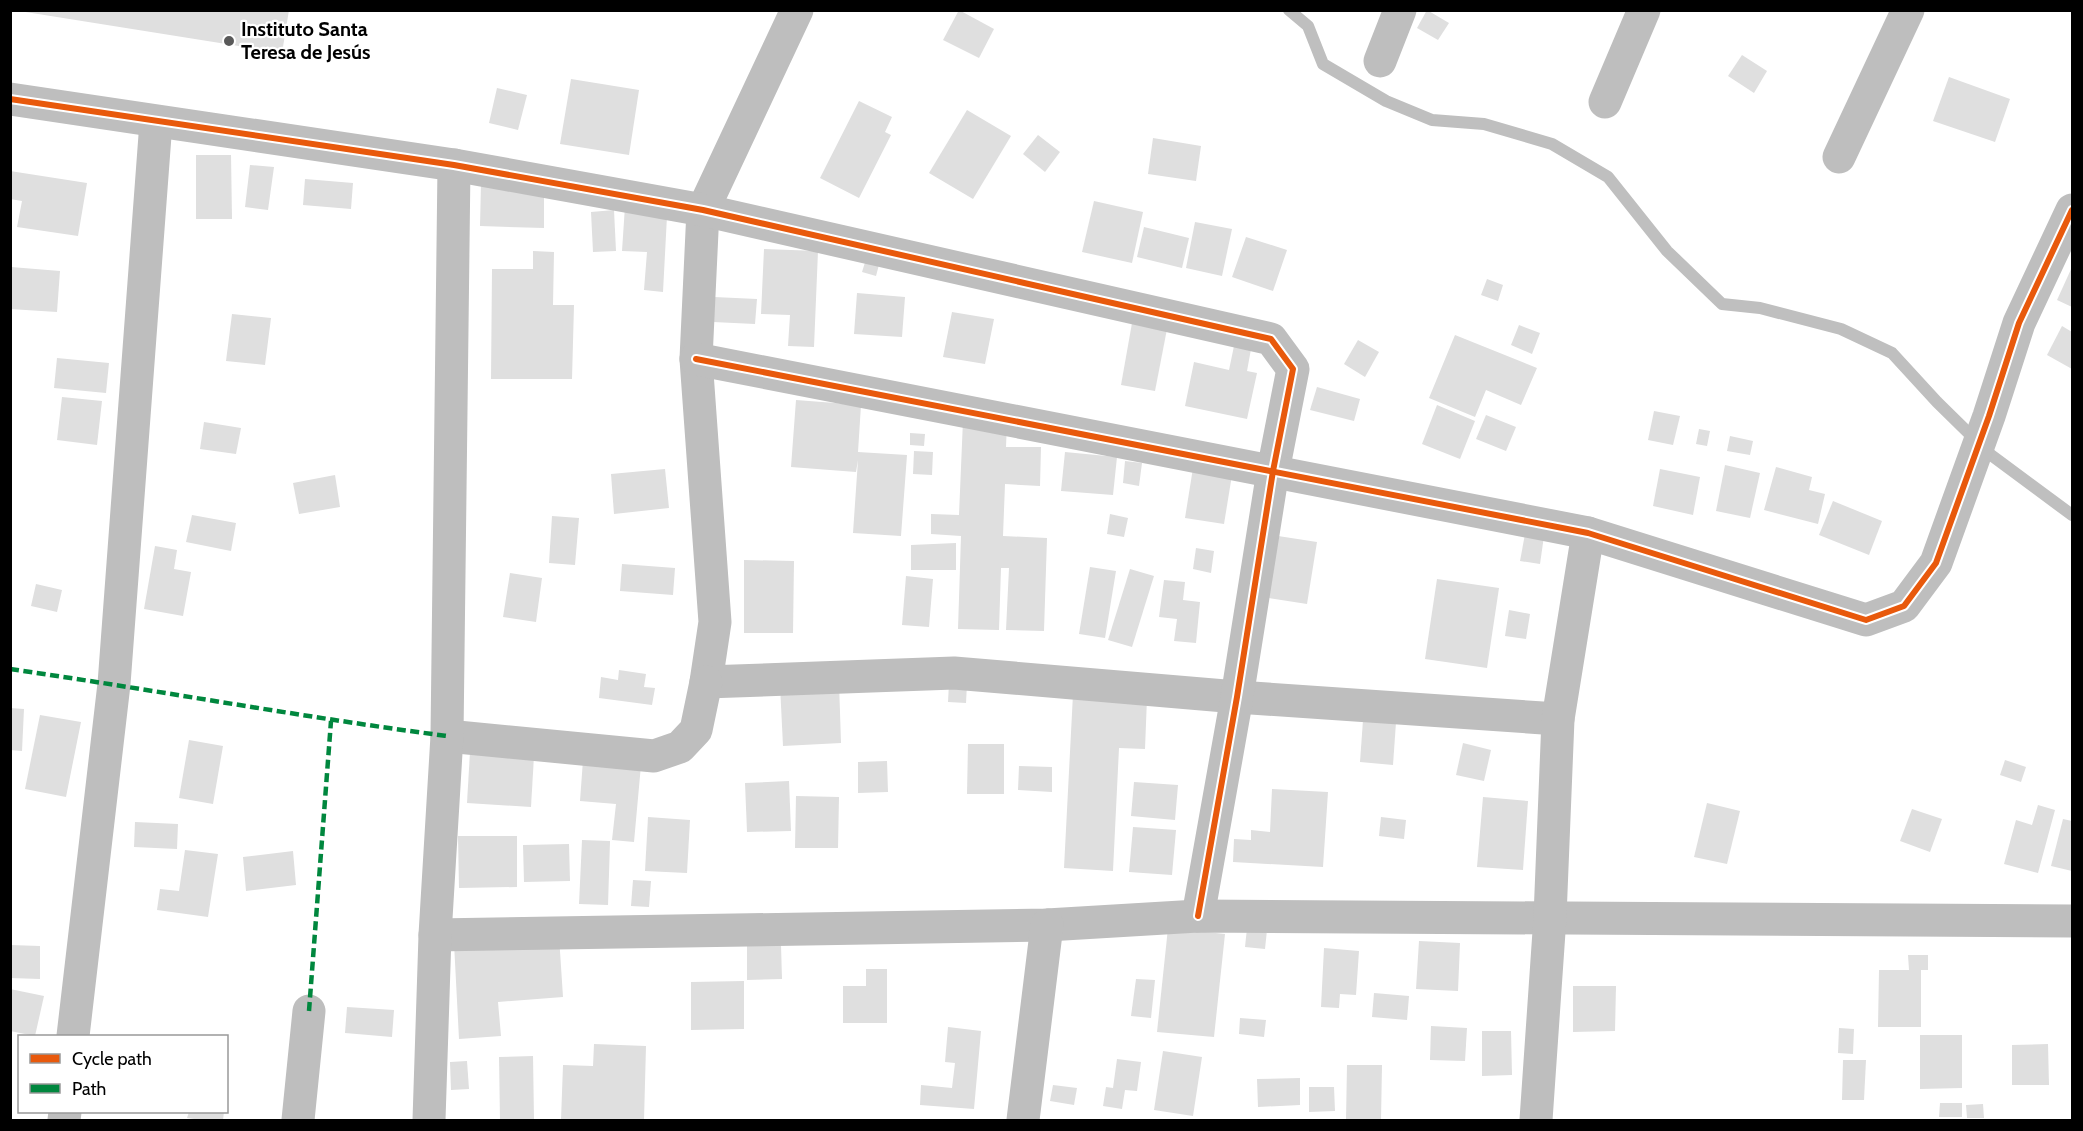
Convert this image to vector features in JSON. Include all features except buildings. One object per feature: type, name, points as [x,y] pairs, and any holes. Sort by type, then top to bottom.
[{"type":"street","points":[[447,736],[654,756],[680,747],[696,730],[715,622],[696,359],[703,210],[797,10]]},
{"type":"street","points":[[1380,61],[1400,10]]},
{"type":"street","points":[[1605,102],[1644,10]]},
{"type":"street","points":[[1839,157],[1908,10]]},
{"type":"street","points":[[10,99],[454,165],[703,210],[1271,339],[1293,369],[1273,471],[1237,697],[1198,916]]},
{"type":"street","points":[[73,1035],[114,684],[156,122]]},
{"type":"street","points":[[429,1120],[435,935],[447,736],[454,165]]},
{"type":"street","points":[[696,359],[1588,533],[1866,620],[1904,606],[1936,563],[1989,416],[2019,323],[2073,210]]},
{"type":"street","points":[[1536,1120],[1550,917],[1558,719],[1588,533]]},
{"type":"street","points":[[706,681],[954,673],[1237,697],[1558,719]]},
{"type":"street","points":[[435,935],[1047,925],[1198,916],[2073,921]]},
{"type":"street","points":[[1023,1120],[1047,925]]},
{"type":"street","points":[[298,1120],[309,1011]]},
{"type":"waterway","points":[[1289,10],[1308,26],[1323,64],[1386,101],[1432,120],[1484,124],[1552,144],[1608,177],[1667,251],[1722,304],[1760,308],[1841,329],[1892,353],[1937,402],[1991,455],[2072,515]]},
{"type":"marked path","points":[[10,669],[447,736]]},
{"type":"marked path","points":[[309,1011],[331,721]]},
{"type":"cycle path","points":[[10,99],[454,165],[703,210],[1271,339],[1293,369],[1273,471],[1237,697],[1198,916]]},
{"type":"cycle path","points":[[696,359],[1588,533],[1866,620],[1904,606],[1936,563],[1989,416],[2019,323],[2072,210]]},
{"type":"place","name":"Instituto Santa Teresa de Jesús","points":[[229,41]]}]
